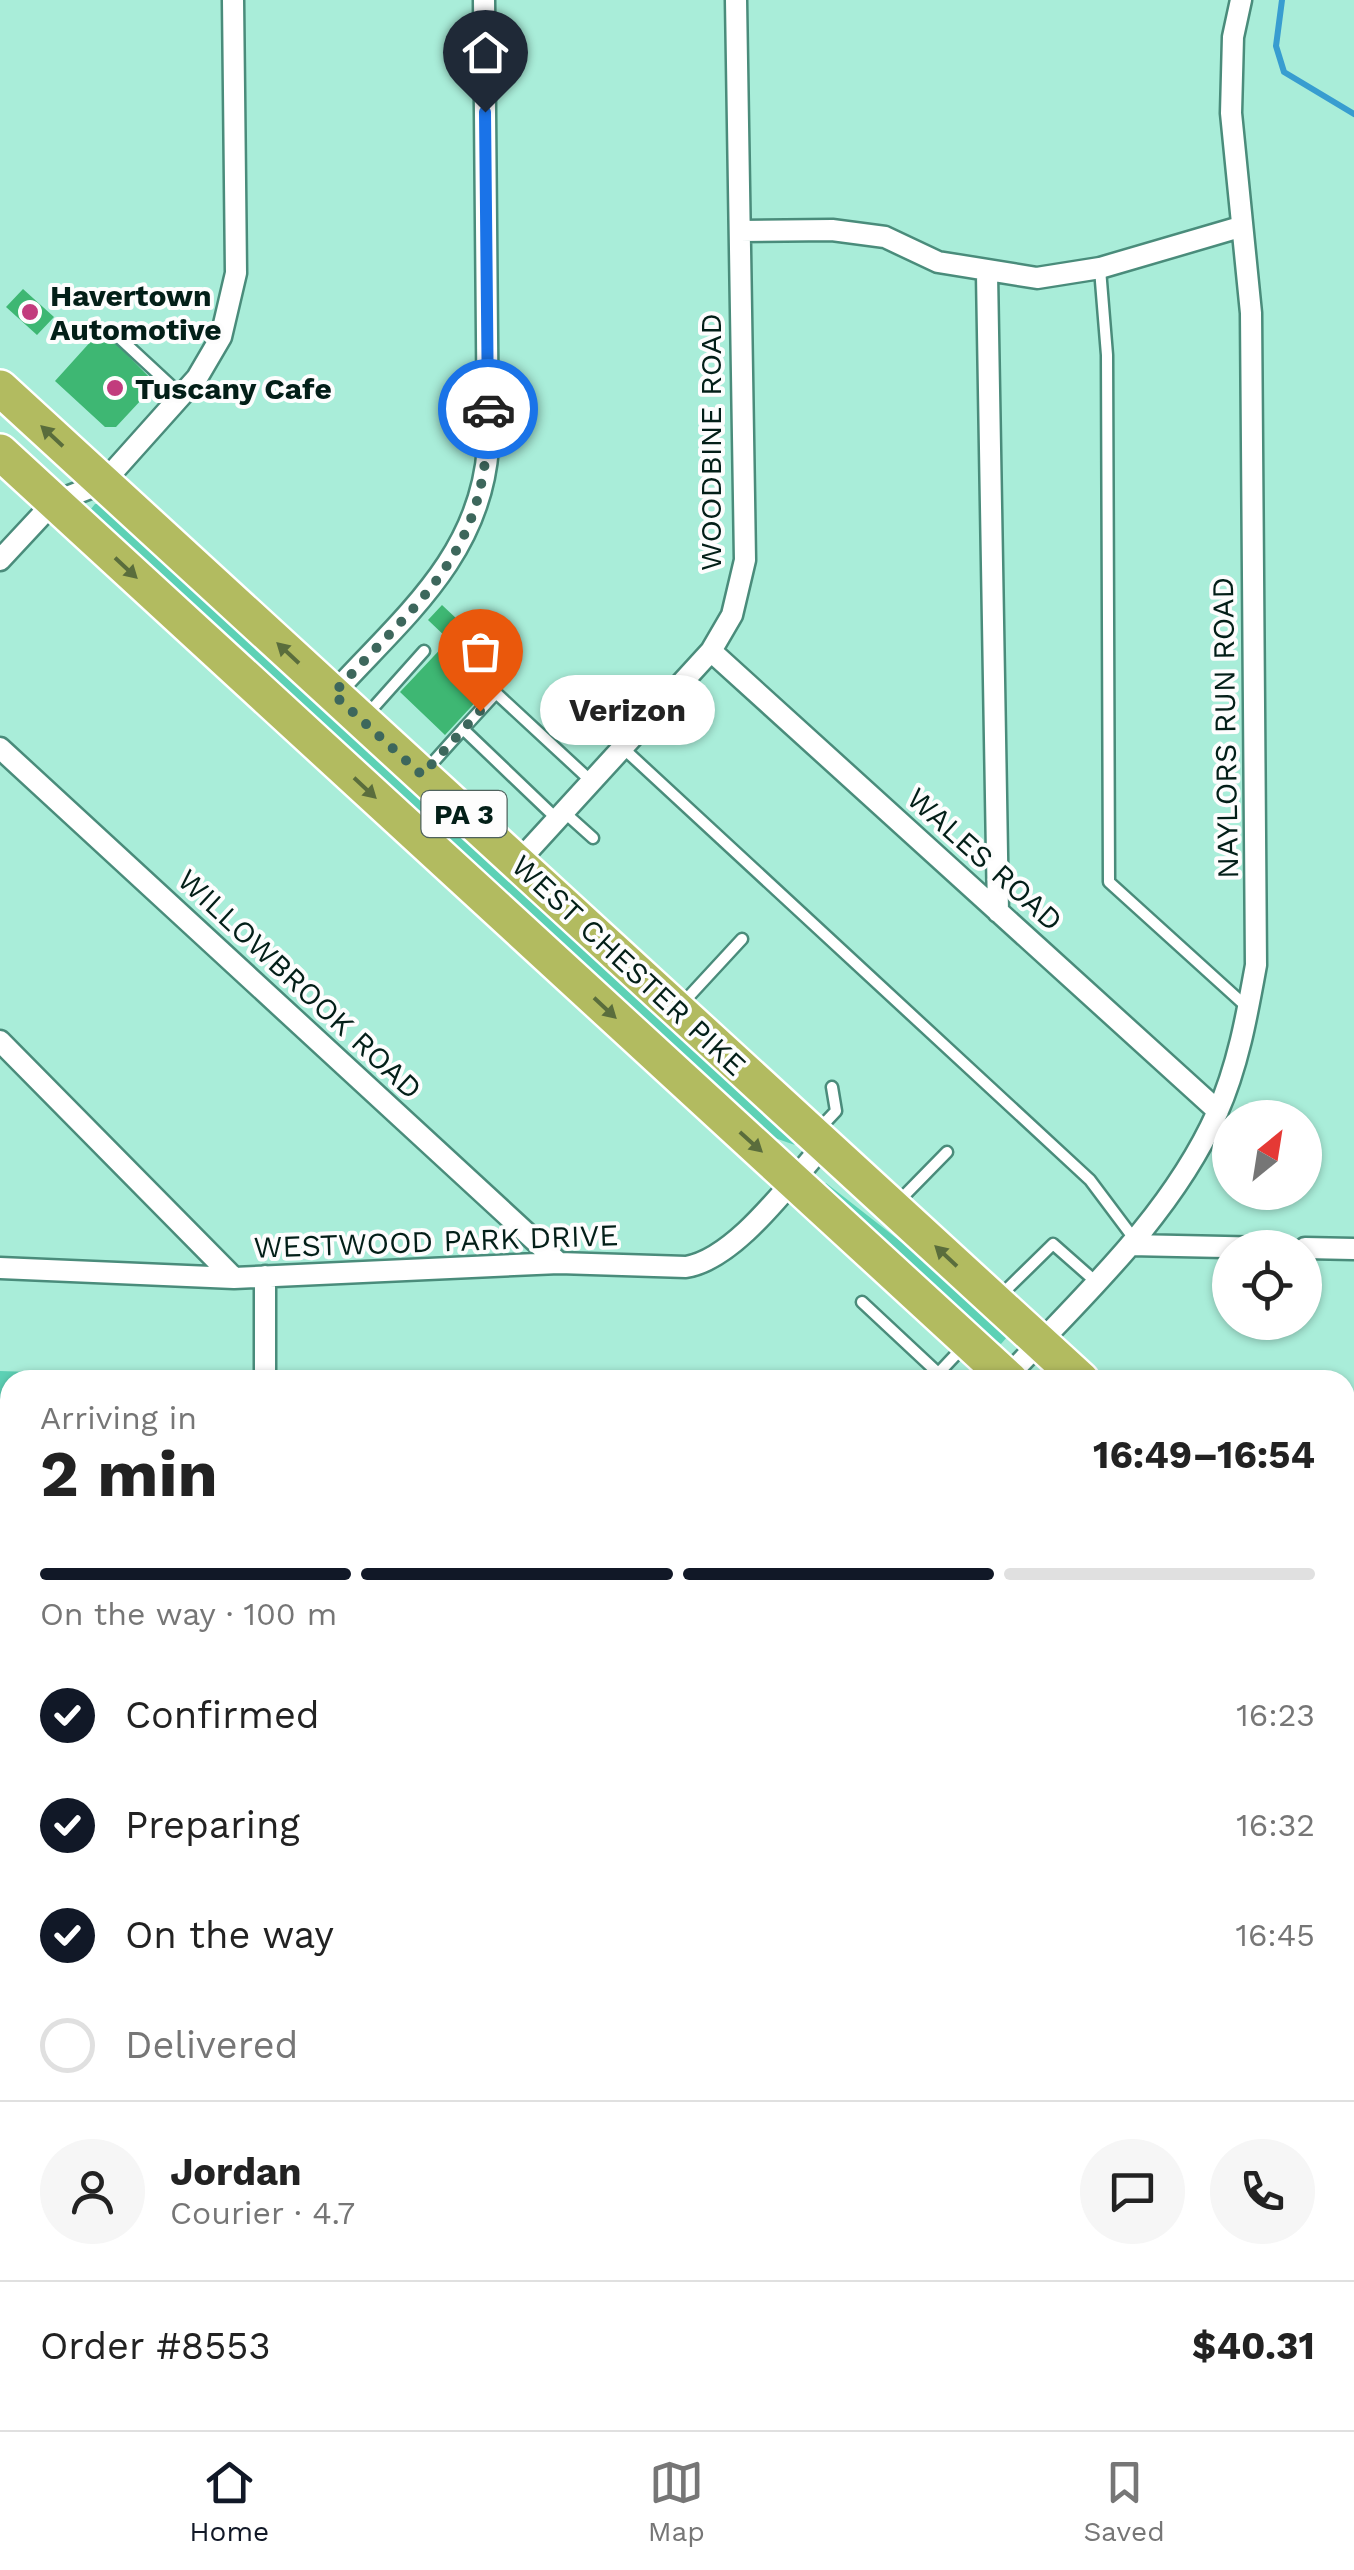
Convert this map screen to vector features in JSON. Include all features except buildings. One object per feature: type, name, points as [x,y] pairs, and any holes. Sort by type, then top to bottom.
[{"type":"highway","name":"WEST CHESTER PIKE","points":[[0,388],[1069,1370]]},
{"type":"highway","name":"WEST CHESTER PIKE","points":[[0,452],[999,1370]]},
{"type":"street","points":[[0,560],[54,502],[103,483],[182,396],[216,348],[234,294],[233,0]]},
{"type":"street","points":[[333,694],[447,568],[469,531],[483,490],[488,448],[484,0]]},
{"type":"street","name":"WOODBINE ROAD","points":[[517,863],[711,650],[732,614],[744,560],[736,0]]},
{"type":"street","name":"NAYLORS RUN ROAD","points":[[1221,1100],[1248,1008],[1257,921],[1251,313],[1231,113],[1233,38],[1242,0]]},
{"type":"street","points":[[740,231],[832,230],[886,236],[938,262],[987,274],[1036,278],[1100,268],[1240,228]]},
{"type":"street","points":[[987,274],[998,912]]},
{"type":"street","name":"WALES ROAD","points":[[711,650],[1212,1107]]},
{"type":"street","name":"WILLOWBROOK ROAD","points":[[0,748],[559,1263]]},
{"type":"street","points":[[0,1041],[234,1278]]},
{"type":"street","name":"NAYLORS RUN ROAD","points":[[1017,1370],[1132,1243],[1196,1156],[1212,1124]]},
{"type":"street","name":"WESTWOOD PARK DRIVE","points":[[0,1268],[234,1278],[559,1263],[701,1264],[726,1250],[792,1180],[819,1140]]},
{"type":"street","points":[[1132,1243],[1212,1246]]},
{"type":"street","points":[[1322,1248],[1354,1249]]},
{"type":"street","points":[[265,1276],[265,1370]]},
{"type":"lane","points":[[1100,268],[1107,355],[1108,882],[1248,1008]]},
{"type":"lane","points":[[112,331],[182,396]]},
{"type":"lane","points":[[362,720],[424,650]]},
{"type":"lane","points":[[422,775],[496,693],[591,781]]},
{"type":"lane","points":[[463,729],[560,816],[593,838]]},
{"type":"lane","points":[[622,748],[1090,1180],[1132,1243]]},
{"type":"lane","points":[[677,1010],[742,940]]},
{"type":"lane","points":[[819,1140],[836,1111],[832,1087]]},
{"type":"lane","points":[[892,1207],[947,1152]]},
{"type":"lane","points":[[995,1301],[1052,1244],[1095,1282]]},
{"type":"lane","points":[[862,1302],[928,1370]]},
{"type":"lane","points":[[942,1370],[968,1342]]},
{"type":"green space","points":[[95,504],[103,504],[783,1125],[795,1145],[769,1136],[86,515]]},
{"type":"green space","points":[[826,1183],[945,1276],[1008,1336],[1001,1344],[985,1334],[821,1185]]},
{"type":"waterway","points":[[1282,0],[1276,46],[1284,72],[1354,114]]},
{"type":"way so far","points":[[480,711],[422,775],[333,694],[459,550],[483,490],[488,409]]},
{"type":"place","name":"Havertown Automotive","points":[[30,312]]},
{"type":"place","name":"Tuscany Cafe","points":[[115,388]]},
{"type":"place","name":"Verizon","points":[[480,711]]},
{"type":"route","points":[[485,112],[488,409]]}]
